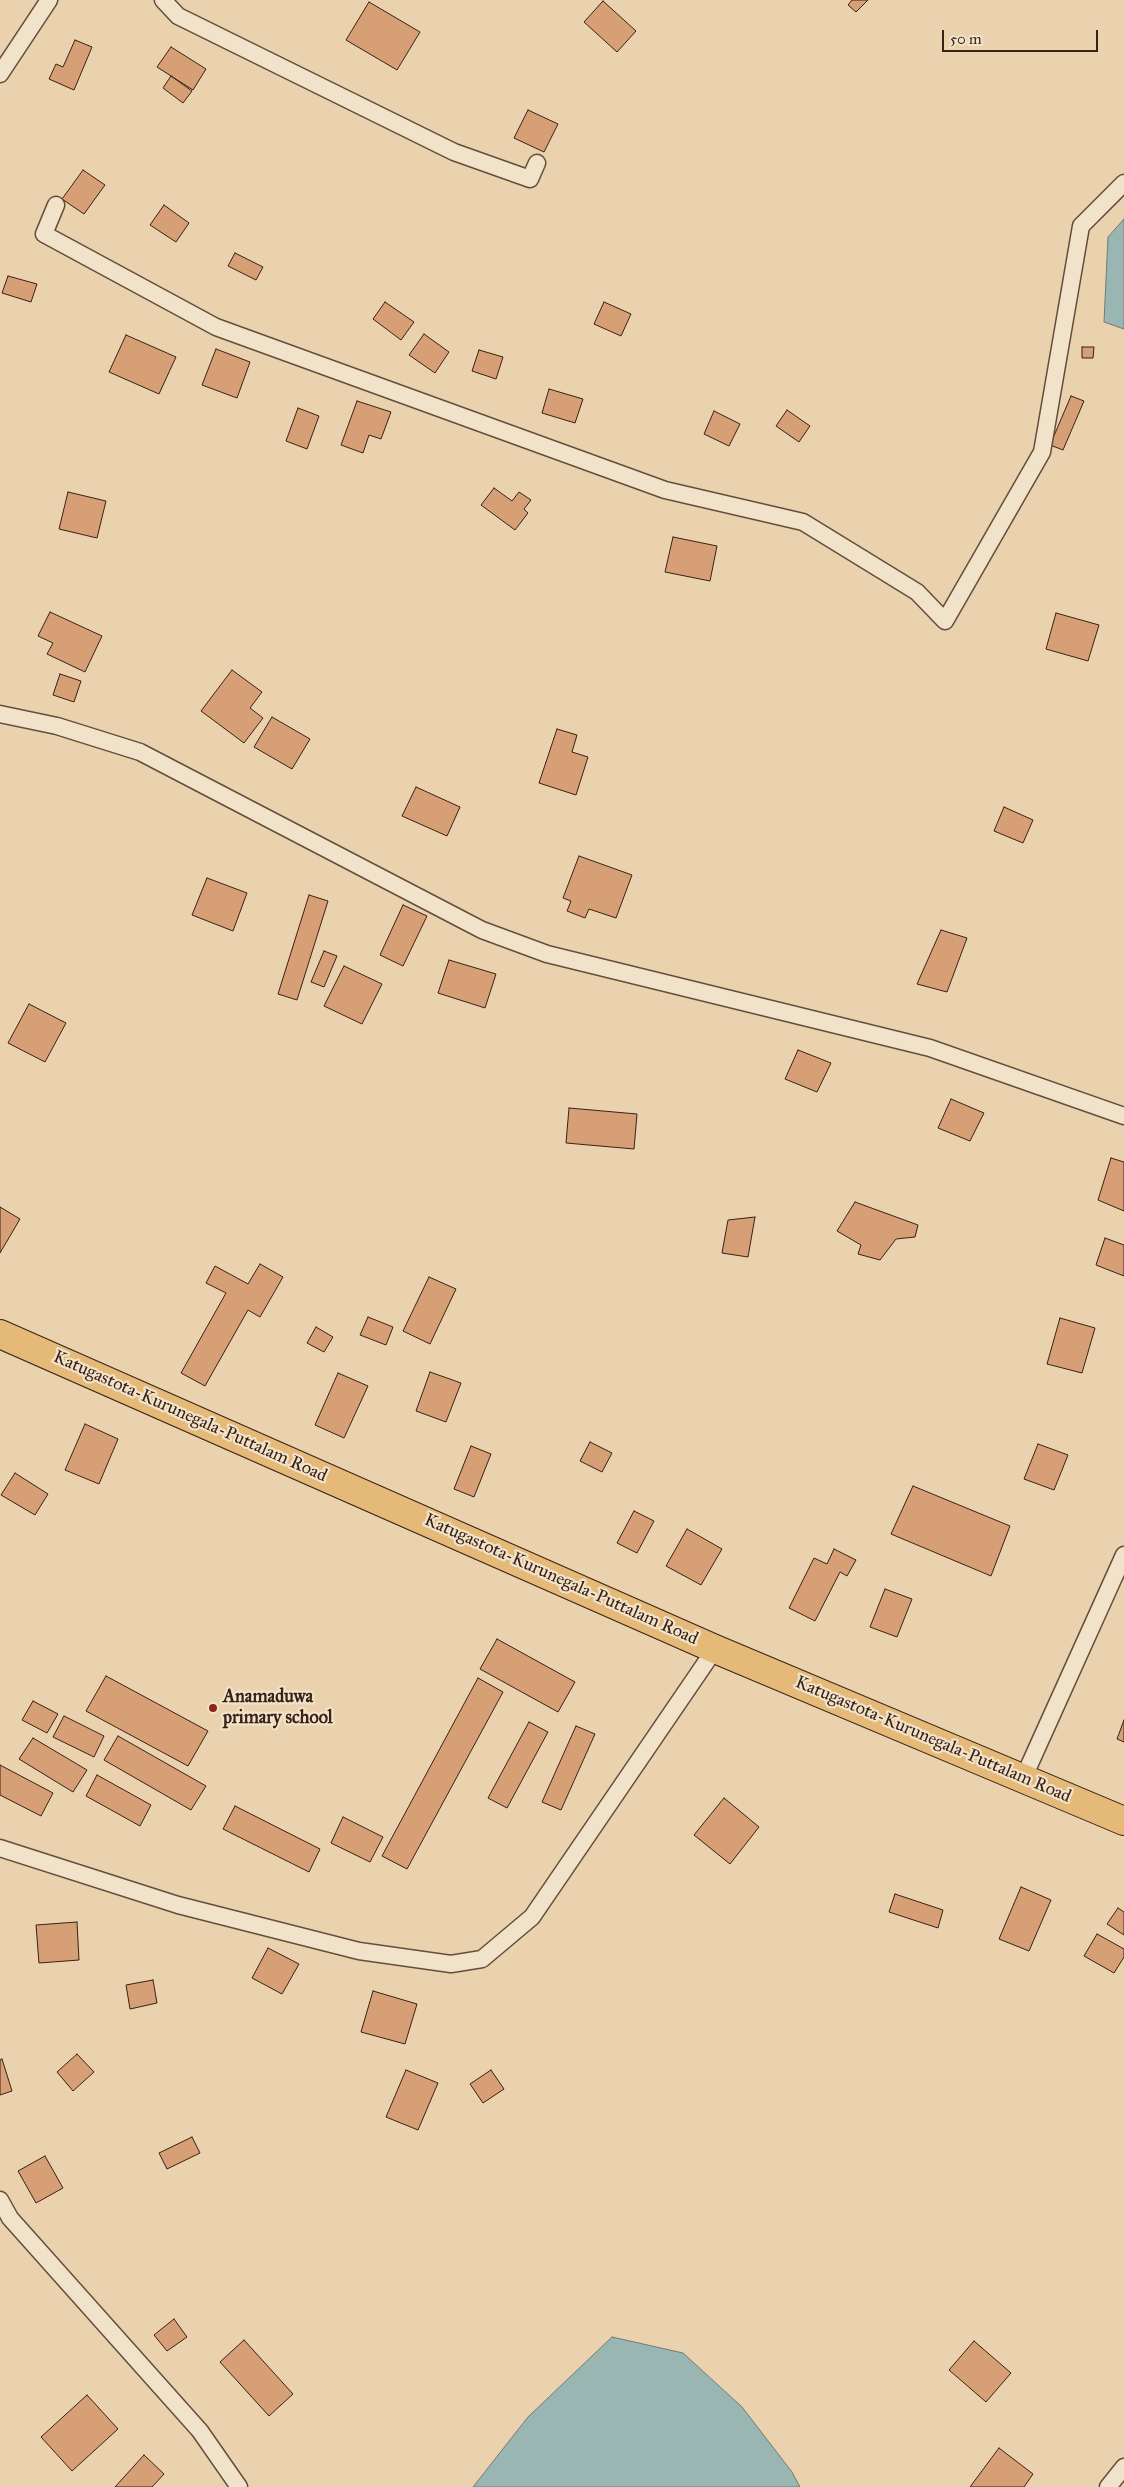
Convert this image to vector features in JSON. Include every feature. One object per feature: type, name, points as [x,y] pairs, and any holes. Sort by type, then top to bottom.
[{"type":"highway","name":"Katugastota-Kurunegala-Puttalam Road","points":[[0,1334],[715,1649],[1124,1821]]},
{"type":"street","points":[[0,74],[49,0]]},
{"type":"street","points":[[163,0],[178,16],[454,152],[530,179],[538,162]]},
{"type":"street","points":[[56,205],[44,234],[216,327],[665,490],[803,522],[917,592],[945,621],[1042,452],[1081,226],[1124,183]]},
{"type":"street","points":[[0,714],[57,726],[140,752],[482,930],[547,954],[930,1048],[1124,1116]]},
{"type":"street","points":[[1023,1779],[1124,1555]]},
{"type":"street","points":[[0,1848],[178,1905],[358,1951],[451,1964],[482,1959],[532,1917],[715,1649]]},
{"type":"street","points":[[0,2200],[10,2218],[200,2430],[239,2487]]},
{"type":"street","points":[[1108,2487],[1124,2468]]},
{"type":"water","points":[[1124,219],[1124,329],[1104,322],[1108,237]]},
{"type":"water","points":[[612,2337],[683,2353],[742,2407],[792,2472],[800,2487],[473,2487],[528,2417]]},
{"type":"building","points":[[852,0],[868,0],[856,12],[848,5]]},
{"type":"building","points":[[603,1],[636,31],[617,52],[584,22]]},
{"type":"building","points":[[369,2],[420,32],[397,70],[346,40]]},
{"type":"building","points":[[75,40],[92,47],[74,90],[49,79],[56,64],[63,67]]},
{"type":"building","points":[[171,47],[206,69],[193,90],[157,67]]},
{"type":"building","points":[[171,76],[192,91],[183,103],[163,88]]},
{"type":"building","points":[[528,110],[558,124],[544,152],[514,138]]},
{"type":"building","points":[[83,170],[105,185],[84,214],[62,199]]},
{"type":"building","points":[[164,205],[189,223],[176,242],[150,225]]},
{"type":"building","points":[[235,253],[263,267],[256,280],[228,266]]},
{"type":"building","points":[[8,276],[37,284],[31,302],[2,293]]},
{"type":"building","points":[[385,302],[414,322],[401,340],[373,319]]},
{"type":"building","points":[[604,302],[631,314],[621,336],[594,324]]},
{"type":"building","points":[[424,334],[449,352],[435,373],[409,355]]},
{"type":"building","points":[[126,335],[176,357],[159,394],[109,372]]},
{"type":"building","points":[[1082,347],[1094,347],[1093,358],[1082,358]]},
{"type":"building","points":[[216,349],[250,362],[237,398],[202,385]]},
{"type":"building","points":[[479,350],[503,357],[496,379],[472,371]]},
{"type":"building","points":[[549,389],[583,399],[575,423],[542,413]]},
{"type":"building","points":[[1071,396],[1084,401],[1063,450],[1050,445]]},
{"type":"building","points":[[357,401],[391,412],[381,439],[369,435],[363,453],[341,445]]},
{"type":"building","points":[[298,408],[319,416],[307,449],[286,441]]},
{"type":"building","points":[[787,410],[810,426],[799,442],[776,426]]},
{"type":"building","points":[[714,411],[740,424],[729,446],[704,434]]},
{"type":"building","points":[[494,488],[512,501],[519,492],[531,500],[524,509],[528,513],[515,530],[481,505]]},
{"type":"building","points":[[68,492],[106,501],[97,538],[59,529]]},
{"type":"building","points":[[673,537],[717,546],[710,581],[665,572]]},
{"type":"building","points":[[50,612],[102,636],[85,672],[47,654],[53,643],[38,636]]},
{"type":"building","points":[[1056,613],[1099,625],[1088,661],[1046,649]]},
{"type":"building","points":[[232,670],[262,692],[250,708],[263,718],[244,743],[201,711]]},
{"type":"building","points":[[60,674],[81,681],[74,702],[53,695]]},
{"type":"building","points":[[272,717],[310,739],[292,769],[254,747]]},
{"type":"building","points":[[557,729],[577,735],[572,752],[588,757],[576,795],[539,783]]},
{"type":"building","points":[[416,787],[460,807],[447,836],[402,816]]},
{"type":"building","points":[[1004,807],[1033,820],[1023,843],[994,831]]},
{"type":"building","points":[[579,856],[632,875],[616,918],[589,909],[585,918],[567,911],[571,901],[563,898]]},
{"type":"building","points":[[207,878],[247,893],[233,931],[192,915]]},
{"type":"building","points":[[309,895],[328,901],[297,1000],[278,994]]},
{"type":"building","points":[[403,905],[427,916],[403,966],[380,955]]},
{"type":"building","points":[[941,930],[967,938],[947,992],[917,984]]},
{"type":"building","points":[[324,951],[337,956],[324,987],[311,982]]},
{"type":"building","points":[[449,960],[496,974],[485,1008],[438,993]]},
{"type":"building","points":[[344,966],[382,984],[362,1024],[324,1006]]},
{"type":"building","points":[[29,1004],[66,1023],[45,1062],[8,1043]]},
{"type":"building","points":[[798,1050],[831,1063],[817,1092],[785,1079]]},
{"type":"building","points":[[951,1099],[984,1113],[970,1141],[938,1128]]},
{"type":"building","points":[[569,1108],[637,1114],[634,1149],[566,1143]]},
{"type":"building","points":[[1111,1158],[1124,1162],[1124,1211],[1098,1200]]},
{"type":"building","points":[[855,1202],[918,1225],[915,1237],[896,1239],[880,1260],[858,1254],[861,1245],[837,1231]]},
{"type":"building","points":[[0,1207],[20,1219],[0,1253]]},
{"type":"building","points":[[755,1217],[748,1257],[722,1253],[728,1220]]},
{"type":"building","points":[[1105,1238],[1124,1245],[1124,1276],[1096,1265]]},
{"type":"building","points":[[260,1264],[283,1277],[260,1317],[248,1310],[205,1386],[181,1373],[226,1293],[206,1283],[215,1266],[248,1284]]},
{"type":"building","points":[[429,1277],[456,1289],[430,1344],[403,1331]]},
{"type":"building","points":[[368,1317],[393,1327],[386,1345],[360,1335]]},
{"type":"building","points":[[1060,1318],[1095,1328],[1082,1373],[1047,1364]]},
{"type":"building","points":[[316,1327],[333,1337],[324,1352],[307,1343]]},
{"type":"building","points":[[430,1372],[461,1383],[446,1422],[416,1411]]},
{"type":"building","points":[[338,1373],[368,1386],[344,1438],[315,1425]]},
{"type":"building","points":[[85,1424],[118,1439],[99,1484],[65,1470]]},
{"type":"building","points":[[590,1442],[612,1453],[602,1472],[580,1461]]},
{"type":"building","points":[[1038,1444],[1068,1455],[1054,1490],[1024,1479]]},
{"type":"building","points":[[471,1446],[491,1454],[474,1497],[454,1489]]},
{"type":"building","points":[[15,1473],[48,1494],[35,1515],[1,1495]]},
{"type":"building","points":[[913,1486],[1010,1526],[991,1576],[891,1534]]},
{"type":"building","points":[[634,1511],[654,1521],[637,1553],[617,1543]]},
{"type":"building","points":[[687,1529],[722,1549],[701,1585],[666,1566]]},
{"type":"building","points":[[834,1549],[856,1560],[847,1576],[840,1572],[815,1621],[789,1608],[814,1558],[827,1564]]},
{"type":"building","points":[[885,1589],[912,1599],[897,1637],[870,1627]]},
{"type":"building","points":[[497,1639],[575,1682],[558,1712],[480,1669]]},
{"type":"building","points":[[106,1676],[208,1731],[188,1766],[86,1711]]},
{"type":"building","points":[[478,1678],[503,1692],[407,1869],[382,1856]]},
{"type":"building","points":[[33,1701],[58,1714],[47,1733],[22,1720]]},
{"type":"building","points":[[64,1716],[104,1736],[94,1757],[53,1737]]},
{"type":"building","points":[[1124,1720],[1124,1742],[1117,1739]]},
{"type":"building","points":[[529,1722],[548,1732],[507,1808],[488,1798]]},
{"type":"building","points":[[576,1726],[595,1734],[561,1810],[542,1802]]},
{"type":"building","points":[[118,1736],[206,1786],[191,1810],[104,1760]]},
{"type":"building","points":[[33,1738],[87,1770],[73,1792],[19,1759]]},
{"type":"building","points":[[0,1765],[53,1793],[41,1816],[0,1795]]},
{"type":"building","points":[[97,1775],[151,1805],[140,1826],[86,1796]]},
{"type":"building","points":[[724,1798],[759,1827],[730,1864],[694,1835]]},
{"type":"building","points":[[235,1806],[320,1849],[309,1872],[223,1829]]},
{"type":"building","points":[[343,1817],[383,1837],[370,1862],[331,1843]]},
{"type":"building","points":[[1021,1887],[1051,1900],[1029,1951],[999,1939]]},
{"type":"building","points":[[895,1894],[943,1910],[938,1928],[889,1912]]},
{"type":"building","points":[[1118,1908],[1124,1912],[1124,1935],[1107,1924]]},
{"type":"building","points":[[77,1922],[79,1960],[39,1963],[36,1925]]},
{"type":"building","points":[[1097,1934],[1124,1949],[1124,1957],[1114,1973],[1084,1956]]},
{"type":"building","points":[[268,1948],[299,1964],[282,1994],[252,1978]]},
{"type":"building","points":[[153,1980],[157,2003],[130,2009],[126,1985]]},
{"type":"building","points":[[373,1991],[417,2004],[405,2044],[361,2032]]},
{"type":"building","points":[[77,2054],[94,2072],[73,2091],[57,2072]]},
{"type":"building","points":[[2,2059],[12,2091],[0,2095],[0,2060]]},
{"type":"building","points":[[406,2070],[438,2083],[418,2130],[386,2117]]},
{"type":"building","points":[[491,2070],[504,2089],[483,2103],[470,2084]]},
{"type":"building","points":[[192,2137],[200,2153],[167,2169],[159,2153]]},
{"type":"building","points":[[45,2156],[63,2188],[36,2203],[18,2171]]},
{"type":"building","points":[[174,2319],[187,2337],[167,2351],[154,2335]]},
{"type":"building","points":[[244,2340],[293,2394],[269,2416],[220,2362]]},
{"type":"building","points":[[974,2341],[1011,2373],[986,2402],[949,2370]]},
{"type":"building","points":[[87,2395],[118,2429],[72,2471],[41,2437]]},
{"type":"building","points":[[999,2448],[1033,2474],[1024,2487],[970,2487]]},
{"type":"building","points":[[144,2455],[164,2474],[152,2487],[115,2487]]},
{"type":"place","name":"Anamaduwa primary school","points":[[213,1708]]}]
